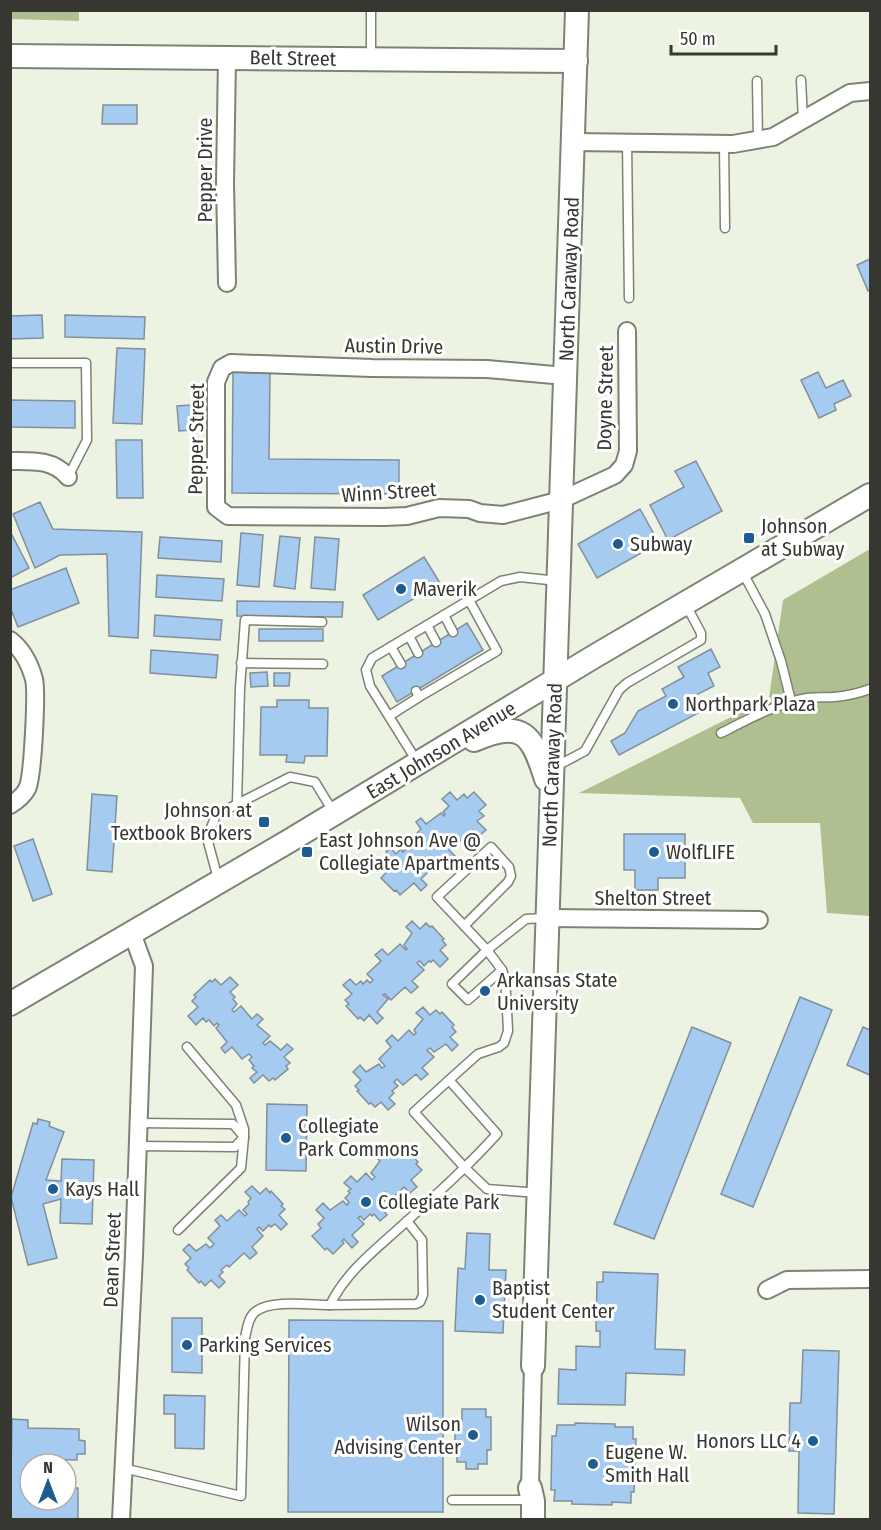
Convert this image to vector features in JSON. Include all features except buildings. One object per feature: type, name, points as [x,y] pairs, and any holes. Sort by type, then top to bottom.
[{"type":"street","name":"North Caraway Road","points":[[532,1503],[533,1366],[577,10]]},
{"type":"street","name":"Belt Street","points":[[10,56],[576,61]]},
{"type":"street","name":"Pepper Drive","points":[[227,57],[227,283]]},
{"type":"street","points":[[573,142],[724,143],[758,140],[773,137],[850,93],[870,91]]},
{"type":"street","name":"Doyne Street","points":[[561,500],[610,478],[624,465],[628,451],[627,331]]},
{"type":"street","name":"Austin Drive","points":[[222,368],[231,363],[282,363],[372,368],[487,369],[565,376]]},
{"type":"street","name":"Pepper Street","points":[[219,510],[215,502],[216,382],[222,368]]},
{"type":"street","points":[[10,461],[45,462],[58,466],[68,477]]},
{"type":"street","name":"East Johnson Avenue","points":[[12,1001],[219,883],[555,680],[870,495]]},
{"type":"street","name":"Winn Street","points":[[219,510],[228,516],[384,517],[407,516],[439,508],[470,509],[480,513],[503,515],[561,500]]},
{"type":"street","points":[[10,640],[27,661],[35,682],[32,773],[27,788],[19,800],[10,805]]},
{"type":"street","points":[[418,764],[493,732],[511,731],[526,737],[537,750],[552,796]]},
{"type":"street","name":"Shelton Street","points":[[547,918],[759,920]]},
{"type":"street","name":"Dean Street","points":[[121,1520],[144,966],[132,933]]},
{"type":"street","points":[[767,1290],[787,1280],[870,1279]]},
{"type":"lane","points":[[371,10],[371,59]]},
{"type":"lane","points":[[801,80],[803,120]]},
{"type":"lane","points":[[757,81],[758,140]]},
{"type":"lane","points":[[627,142],[629,298]]},
{"type":"lane","points":[[724,143],[725,228]]},
{"type":"lane","points":[[10,363],[86,363],[87,440],[68,477]]},
{"type":"lane","points":[[741,571],[765,614],[781,661],[791,701]]},
{"type":"lane","points":[[418,764],[370,686],[366,670],[372,658],[501,581],[520,577],[558,581]]},
{"type":"lane","points":[[389,716],[417,694],[454,671],[497,651],[468,600]]},
{"type":"lane","points":[[552,769],[585,751],[619,690],[627,683],[701,640],[701,633],[685,603]]},
{"type":"lane","points":[[444,615],[453,632]]},
{"type":"lane","points":[[237,804],[244,620],[322,622]]},
{"type":"lane","points":[[427,625],[436,642]]},
{"type":"lane","points":[[409,636],[418,653]]},
{"type":"lane","points":[[391,647],[401,664]]},
{"type":"lane","points":[[242,663],[323,664]]},
{"type":"lane","points":[[721,733],[791,701],[834,697],[870,689]]},
{"type":"lane","points":[[219,883],[207,838],[216,814],[290,777],[315,782],[335,814]]},
{"type":"lane","points":[[464,926],[508,882],[511,876],[509,867],[491,847],[437,897],[464,926],[487,950],[502,970],[505,979],[507,1011],[506,1038],[499,1047],[478,1054],[414,1112],[487,1189],[539,1193]]},
{"type":"lane","points":[[502,970],[468,1000],[452,984],[487,950],[526,919],[547,918]]},
{"type":"lane","points":[[178,1230],[241,1168],[244,1137],[244,1129],[236,1105],[187,1047]]},
{"type":"lane","points":[[330,1305],[346,1279],[465,1168],[497,1134],[448,1080]]},
{"type":"lane","points":[[138,1123],[233,1124],[244,1137]]},
{"type":"lane","points":[[137,1146],[235,1148],[244,1137]]},
{"type":"lane","points":[[123,1468],[241,1496],[246,1338],[249,1321],[254,1312],[271,1305],[416,1304],[420,1302],[423,1295],[422,1240],[407,1221]]},
{"type":"lane","points":[[452,1500],[532,1503]]},
{"type":"green space","points":[[11,10],[79,11],[79,21],[11,19]]},
{"type":"green space","points":[[870,549],[870,916],[827,913],[820,823],[753,823],[740,798],[579,793],[769,698],[783,600]]},
{"type":"place","name":"Johnson at Subway","points":[[749,538]]},
{"type":"place","name":"Subway","points":[[618,544]]},
{"type":"place","name":"Maverik","points":[[401,589]]},
{"type":"place","name":"Northpark Plaza","points":[[673,704]]},
{"type":"place","name":"Johnson at Textbook Brokers","points":[[264,822]]},
{"type":"place","name":"East Johnson Ave @ Collegiate Apartments","points":[[307,852]]},
{"type":"place","name":"WolfLIFE","points":[[654,852]]},
{"type":"place","name":"Arkansas State University","points":[[485,991]]},
{"type":"place","name":"Collegiate Park Commons","points":[[286,1138]]},
{"type":"place","name":"Kays Hall","points":[[53,1189]]},
{"type":"place","name":"Collegiate Park","points":[[366,1202]]},
{"type":"place","name":"Baptist Student Center","points":[[480,1300]]},
{"type":"place","name":"Parking Services","points":[[187,1345]]},
{"type":"place","name":"Wilson Advising Center","points":[[473,1435]]},
{"type":"place","name":"Honors LLC 4","points":[[813,1441]]},
{"type":"place","name":"Eugene W. Smith Hall","points":[[593,1464]]}]
